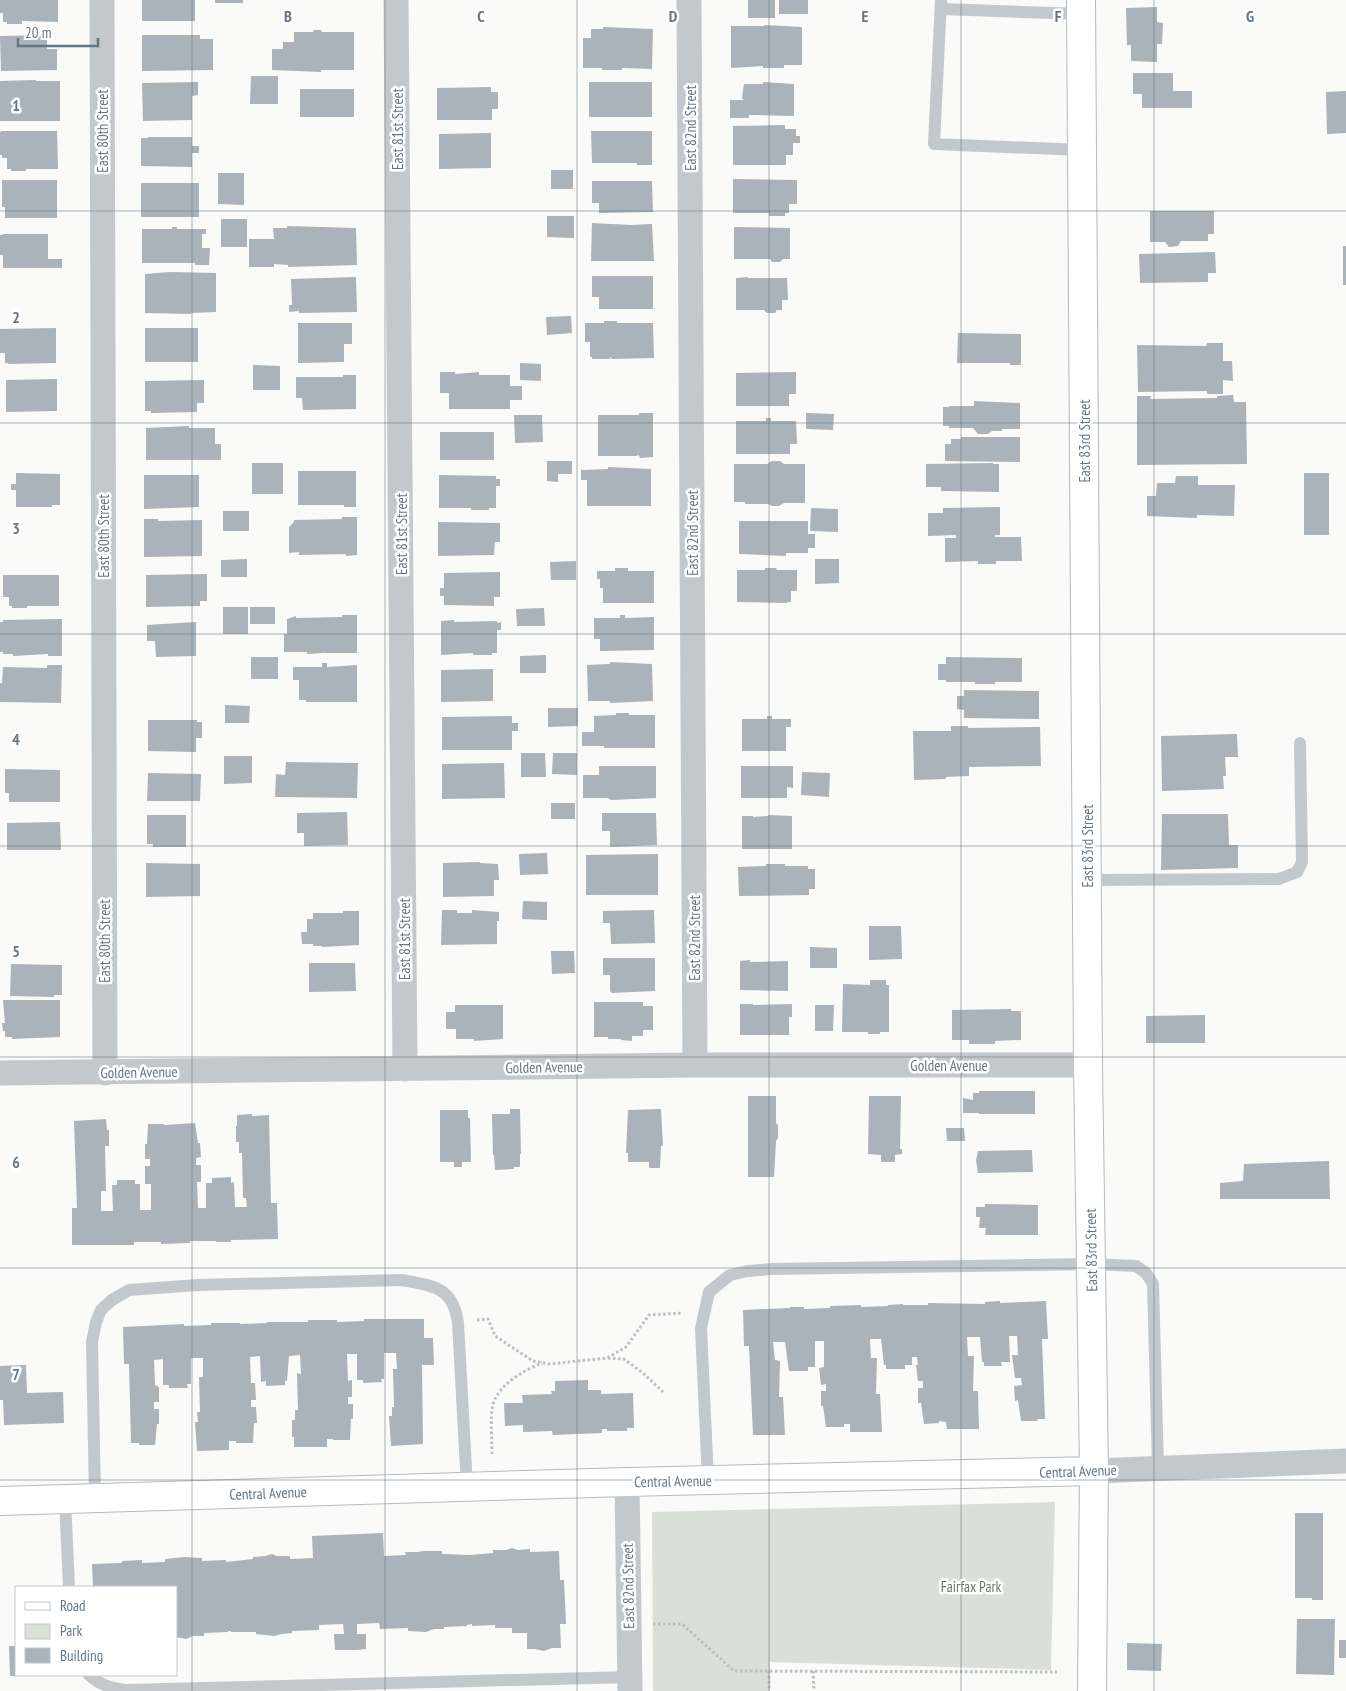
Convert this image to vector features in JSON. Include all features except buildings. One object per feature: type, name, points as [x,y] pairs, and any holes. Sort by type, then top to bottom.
[{"type":"street","name":"East 80th Street","points":[[102,0],[105,1073]]},
{"type":"street","name":"East 81st Street","points":[[396,0],[405,1069]]},
{"type":"street","name":"East 82nd Street","points":[[689,0],[695,1065]]},
{"type":"street","name":"East 83rd Street","points":[[1081,7],[1088,1065],[1094,1471],[1092,1691]]},
{"type":"street","name":"Golden Avenue","points":[[0,1073],[695,1065],[1088,1065]]},
{"type":"street","name":"Central Avenue","points":[[0,1501],[627,1482],[1094,1471],[1346,1461]]},
{"type":"street","name":"East 82nd Street","points":[[627,1482],[630,1684]]},
{"type":"lane","points":[[1081,7],[941,5],[934,144],[1082,150]]},
{"type":"lane","points":[[1087,880],[1279,879],[1297,872],[1302,862],[1300,743]]},
{"type":"lane","points":[[708,1480],[701,1328],[710,1292],[730,1275],[772,1268],[1091,1264],[1136,1266],[1146,1272],[1153,1284],[1158,1468]]},
{"type":"lane","points":[[95,1498],[92,1342],[96,1322],[101,1310],[128,1290],[198,1285],[402,1280],[435,1286],[445,1292],[456,1309],[457,1316],[467,1487]]},
{"type":"lane","points":[[65,1499],[69,1586]]},
{"type":"lane","points":[[90,1676],[97,1682],[126,1690],[630,1684]]},
{"type":"path","points":[[607,1358],[626,1347],[649,1316],[687,1313]]},
{"type":"path","points":[[474,1321],[488,1320],[495,1336],[533,1361],[550,1364],[607,1358],[624,1359],[644,1374],[662,1392]]},
{"type":"path","points":[[492,1454],[493,1405],[499,1392],[525,1370],[543,1363]]},
{"type":"path","points":[[650,1624],[682,1624],[734,1671],[1057,1672]]},
{"type":"path","points":[[769,1671],[769,1691]]},
{"type":"path","points":[[813,1671],[814,1691]]},
{"type":"green space","name":"Fairfax Park","points":[[1055,1502],[1051,1670],[770,1662],[770,1691],[653,1691],[652,1512]]}]
